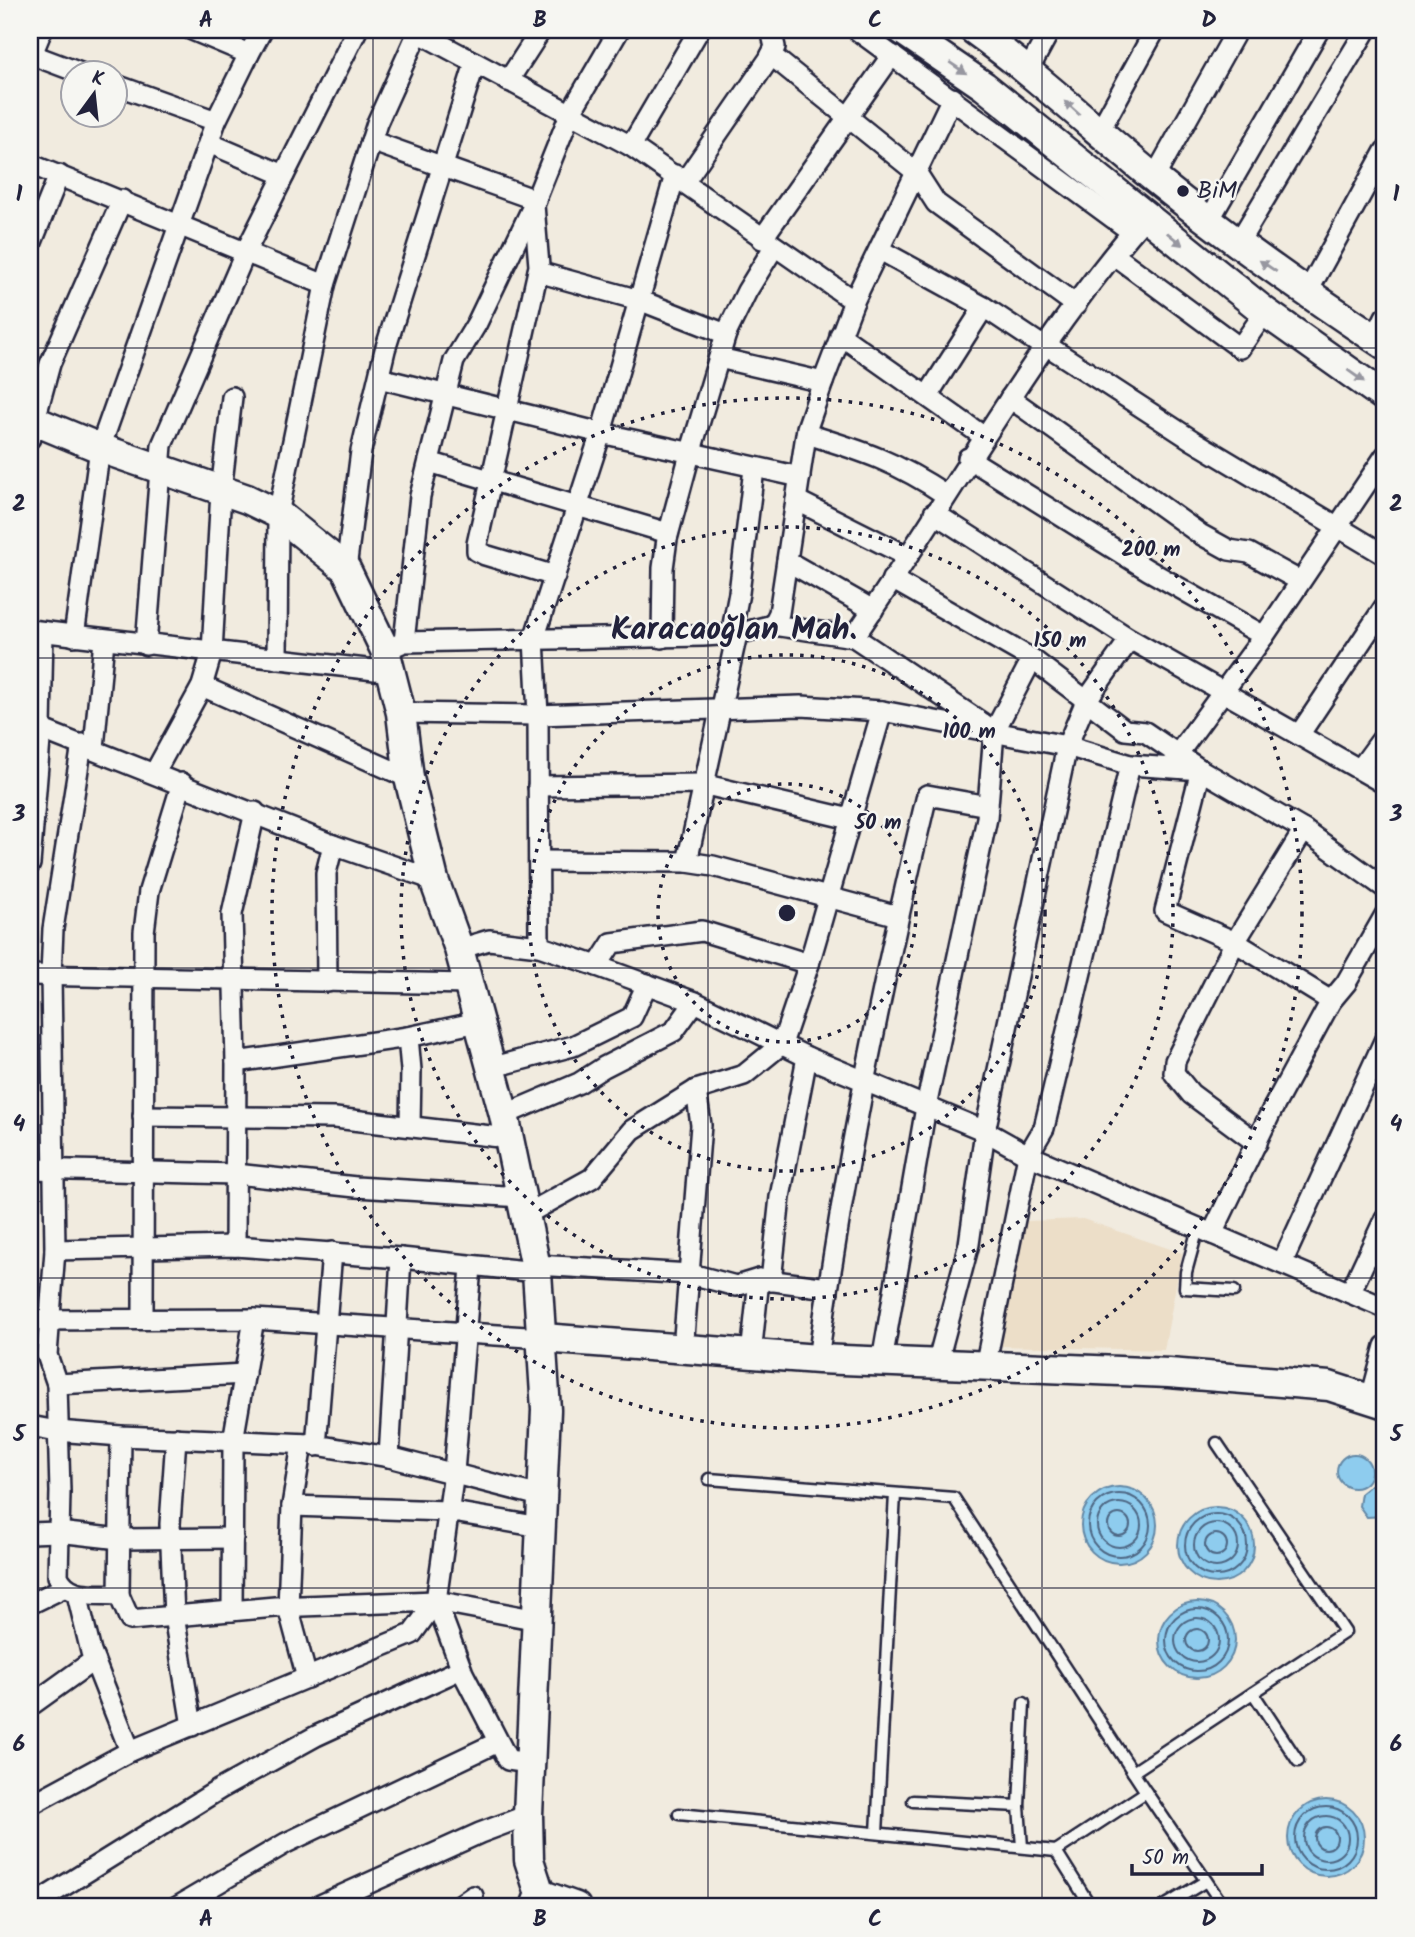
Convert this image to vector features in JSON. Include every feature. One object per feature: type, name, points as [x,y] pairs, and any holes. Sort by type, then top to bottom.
[{"type":"main road","points":[[987,34],[1099,132],[1237,245],[1307,293],[1382,333]]},
{"type":"main road","points":[[897,42],[984,86],[1139,224],[1385,397]]},
{"type":"main road","points":[[31,426],[100,448],[278,514],[346,569],[394,655],[409,778],[434,880],[458,949],[506,1126],[537,1269],[546,1410],[528,1860],[540,1903],[576,1907]]},
{"type":"main road","points":[[543,1338],[818,1359],[1169,1373],[1328,1386],[1378,1401]]},
{"type":"street","points":[[42,30],[30,56],[60,66]]},
{"type":"street","points":[[74,636],[100,448],[216,121],[262,30]]},
{"type":"street","points":[[146,645],[162,445],[246,251],[357,30]]},
{"type":"street","points":[[446,47],[457,30]]},
{"type":"street","points":[[508,80],[541,30]]},
{"type":"street","points":[[394,655],[429,462],[454,361],[477,323],[535,202],[570,114],[619,30]]},
{"type":"street","points":[[631,146],[699,30]]},
{"type":"street","points":[[539,946],[538,715],[534,639],[601,433],[639,300],[680,178],[771,55],[775,47],[771,30]]},
{"type":"street","points":[[854,637],[968,458],[1045,346],[1139,224],[952,98],[897,42],[857,30]]},
{"type":"street","points":[[1029,69],[1050,30]]},
{"type":"street","points":[[1099,132],[1155,30]]},
{"type":"street","points":[[1154,178],[1237,30]]},
{"type":"street","points":[[1208,222],[1319,30]]},
{"type":"street","points":[[1237,245],[1366,30]]},
{"type":"street","points":[[277,659],[278,514],[325,285],[371,141],[416,31],[631,146],[854,301]]},
{"type":"street","points":[[200,32],[249,54]]},
{"type":"street","points":[[662,638],[663,568],[668,533],[726,334],[768,243],[897,42]]},
{"type":"street","points":[[771,55],[849,115],[916,172],[936,204],[1076,304]]},
{"type":"street","points":[[346,569],[361,452],[379,378],[475,63]]},
{"type":"street","points":[[130,90],[216,121]]},
{"type":"street","points":[[773,625],[779,613],[807,434],[823,382],[854,301],[952,98]]},
{"type":"street","points":[[371,141],[535,202]]},
{"type":"street","points":[[209,143],[284,175]]},
{"type":"street","points":[[1307,293],[1385,151]]},
{"type":"street","points":[[30,164],[180,223],[325,285]]},
{"type":"street","points":[[30,247],[59,175]]},
{"type":"street","points":[[31,426],[50,365],[122,200]]},
{"type":"street","points":[[535,202],[538,272],[509,408],[480,525],[477,551],[555,576]]},
{"type":"street","points":[[880,250],[984,307],[1335,528],[1385,555]]},
{"type":"street","points":[[1114,254],[1240,348],[1265,312]]},
{"type":"street","points":[[538,272],[639,300],[726,334]]},
{"type":"street","points":[[928,395],[984,307]]},
{"type":"street","points":[[840,335],[984,436]]},
{"type":"street","points":[[719,358],[823,382]]},
{"type":"street","points":[[379,378],[690,454],[800,477]]},
{"type":"street","points":[[155,772],[202,686],[212,652],[220,491],[232,397]]},
{"type":"street","points":[[1010,398],[1200,534],[1229,550],[1249,553],[1300,580]]},
{"type":"street","points":[[807,434],[879,456],[910,470],[946,495]]},
{"type":"street","points":[[1177,755],[1264,636],[1385,456]]},
{"type":"street","points":[[968,458],[1148,569],[1264,636]]},
{"type":"street","points":[[429,462],[668,533]]},
{"type":"street","points":[[687,862],[702,784],[721,710],[734,634],[754,469]]},
{"type":"street","points":[[796,500],[907,556]]},
{"type":"street","points":[[934,513],[1130,639],[1385,784]]},
{"type":"street","points":[[787,561],[873,610]]},
{"type":"street","points":[[892,579],[1032,659],[1125,730],[1145,732],[1201,770],[1304,830],[1385,888]]},
{"type":"street","points":[[1299,735],[1385,606]]},
{"type":"street","points":[[30,864],[36,631],[277,659],[394,655],[534,639],[662,638],[734,634],[773,625],[854,637],[995,732]]},
{"type":"street","points":[[937,1364],[969,1244],[985,1131],[1067,746],[1086,701],[1130,639]]},
{"type":"street","points":[[104,640],[88,746],[54,929],[51,975],[55,1250],[39,1320],[57,1384],[58,1576],[70,1591],[130,1751]]},
{"type":"street","points":[[882,1362],[926,1107],[988,806],[995,732],[1032,659]]},
{"type":"street","points":[[202,686],[409,778]]},
{"type":"street","points":[[401,713],[538,715],[801,706],[882,710],[1067,746],[1130,765],[1201,770]]},
{"type":"street","points":[[30,1169],[236,1174],[523,1206],[592,1178],[632,1130],[696,1090],[744,1075],[782,1044],[809,964],[882,710]]},
{"type":"street","points":[[35,727],[155,772],[333,845],[434,880]]},
{"type":"street","points":[[1360,769],[1385,735]]},
{"type":"street","points":[[985,1367],[1028,1155],[1044,1128],[1130,765]]},
{"type":"street","points":[[1201,770],[1165,911],[1235,942],[1331,1002]]},
{"type":"street","points":[[144,1318],[144,979],[149,891],[182,783]]},
{"type":"street","points":[[538,786],[702,784],[850,820]]},
{"type":"street","points":[[818,1359],[864,1082],[898,916],[927,795],[988,806]]},
{"type":"street","points":[[236,1246],[237,1116],[232,914],[255,812]]},
{"type":"street","points":[[1258,1143],[1191,1094],[1174,1073],[1175,1062],[1235,942],[1304,830]]},
{"type":"street","points":[[327,982],[326,873],[333,845]]},
{"type":"street","points":[[540,861],[687,862],[828,895],[898,916]]},
{"type":"street","points":[[1205,1231],[1258,1143],[1331,1002],[1346,983],[1385,915]]},
{"type":"street","points":[[597,966],[612,943],[702,931],[809,964]]},
{"type":"street","points":[[458,949],[489,940],[539,946],[695,1002],[807,1057],[985,1131],[1028,1155],[1385,1308]]},
{"type":"street","points":[[30,975],[468,984]]},
{"type":"street","points":[[490,1068],[573,1046],[632,1017],[647,984]]},
{"type":"street","points":[[143,1116],[335,1118],[410,1125],[506,1126],[604,1067],[674,1031],[695,1002]]},
{"type":"street","points":[[236,1062],[408,1037],[478,1023]]},
{"type":"street","points":[[408,1037],[411,1070],[410,1125]]},
{"type":"street","points":[[1282,1263],[1385,1038]]},
{"type":"street","points":[[751,1355],[807,1057]]},
{"type":"street","points":[[683,1349],[701,1125],[696,1090]]},
{"type":"street","points":[[1350,1293],[1385,1218]]},
{"type":"street","points":[[55,1250],[236,1246],[401,1258],[471,1267],[691,1274],[736,1286],[765,1280],[828,1288]]},
{"type":"street","points":[[307,1678],[288,1607],[292,1506],[309,1445],[331,1252]]},
{"type":"street","points":[[389,1457],[401,1258]]},
{"type":"street","points":[[471,1267],[454,1472],[436,1601],[461,1669],[508,1760],[530,1763]]},
{"type":"street","points":[[39,1320],[254,1320],[396,1331],[543,1338]]},
{"type":"street","points":[[232,1611],[233,1441],[254,1320]]},
{"type":"street","points":[[1378,1401],[1385,1346]]},
{"type":"street","points":[[57,1384],[245,1374]]},
{"type":"street","points":[[30,1426],[121,1436],[309,1445],[389,1457],[544,1497]]},
{"type":"street","points":[[121,1436],[119,1595],[130,1620],[288,1607],[436,1601],[538,1620]]},
{"type":"street","points":[[176,1438],[172,1538],[174,1616],[192,1726]]},
{"type":"street","points":[[292,1506],[447,1511],[541,1527]]},
{"type":"street","points":[[30,1533],[58,1532],[120,1539],[233,1538]]},
{"type":"street","points":[[30,1604],[70,1591],[119,1595]]},
{"type":"street","points":[[30,1805],[130,1751],[412,1634],[436,1601]]},
{"type":"street","points":[[30,1706],[94,1660]]},
{"type":"street","points":[[30,1907],[220,1789],[316,1736],[461,1669]]},
{"type":"street","points":[[183,1906],[286,1843],[498,1742]]},
{"type":"street","points":[[318,1907],[528,1815]]},
{"type":"lane","points":[[1205,1231],[1186,1272],[1185,1288],[1234,1291]]},
{"type":"lane","points":[[1133,1773],[1345,1632],[1217,1443]]},
{"type":"lane","points":[[709,1479],[954,1498],[1133,1773],[1224,1907]]},
{"type":"lane","points":[[877,1833],[895,1494]]},
{"type":"lane","points":[[1252,1693],[1298,1762]]},
{"type":"lane","points":[[1022,1847],[1019,1806],[1024,1703]]},
{"type":"lane","points":[[679,1814],[1056,1851],[1146,1792]]},
{"type":"lane","points":[[912,1801],[1019,1806]]},
{"type":"lane","points":[[1056,1851],[1091,1907]]},
{"type":"lane","points":[[1163,1907],[1206,1881]]},
{"type":"shaded area","points":[[1083,1219],[1182,1253],[1164,1350],[999,1346],[1026,1221]]},
{"type":"water","points":[[1354,1454],[1366,1459],[1371,1471],[1366,1483],[1354,1488],[1342,1483],[1337,1471],[1342,1459]]},
{"type":"water","points":[[1371,1485],[1385,1488],[1385,1516],[1367,1517],[1359,1506],[1361,1493]]},
{"type":"water","points":[[1119,1487],[1133,1490],[1146,1498],[1154,1511],[1157,1525],[1154,1539],[1146,1552],[1133,1560],[1119,1563],[1105,1560],[1092,1552],[1084,1539],[1081,1525],[1084,1511],[1092,1498],[1105,1490]]},
{"type":"water","points":[[1216,1507],[1230,1510],[1243,1518],[1251,1531],[1254,1545],[1251,1559],[1243,1572],[1230,1580],[1216,1583],[1202,1580],[1189,1572],[1181,1559],[1178,1545],[1181,1531],[1189,1518],[1202,1510]]},
{"type":"water","points":[[1197,1602],[1211,1605],[1224,1613],[1232,1626],[1235,1640],[1232,1654],[1224,1667],[1211,1675],[1197,1678],[1183,1675],[1170,1667],[1162,1654],[1159,1640],[1162,1626],[1170,1613],[1183,1605]]},
{"type":"water","points":[[1326,1800],[1340,1803],[1353,1811],[1361,1824],[1364,1838],[1361,1852],[1353,1865],[1340,1873],[1326,1876],[1312,1873],[1299,1865],[1291,1852],[1288,1838],[1291,1824],[1299,1811],[1312,1803]]},
{"type":"place","name":"BiM","points":[[1183,191]]},
{"type":"district","name":"Karacaoğlan Mah.","points":[[734,630]]}]
